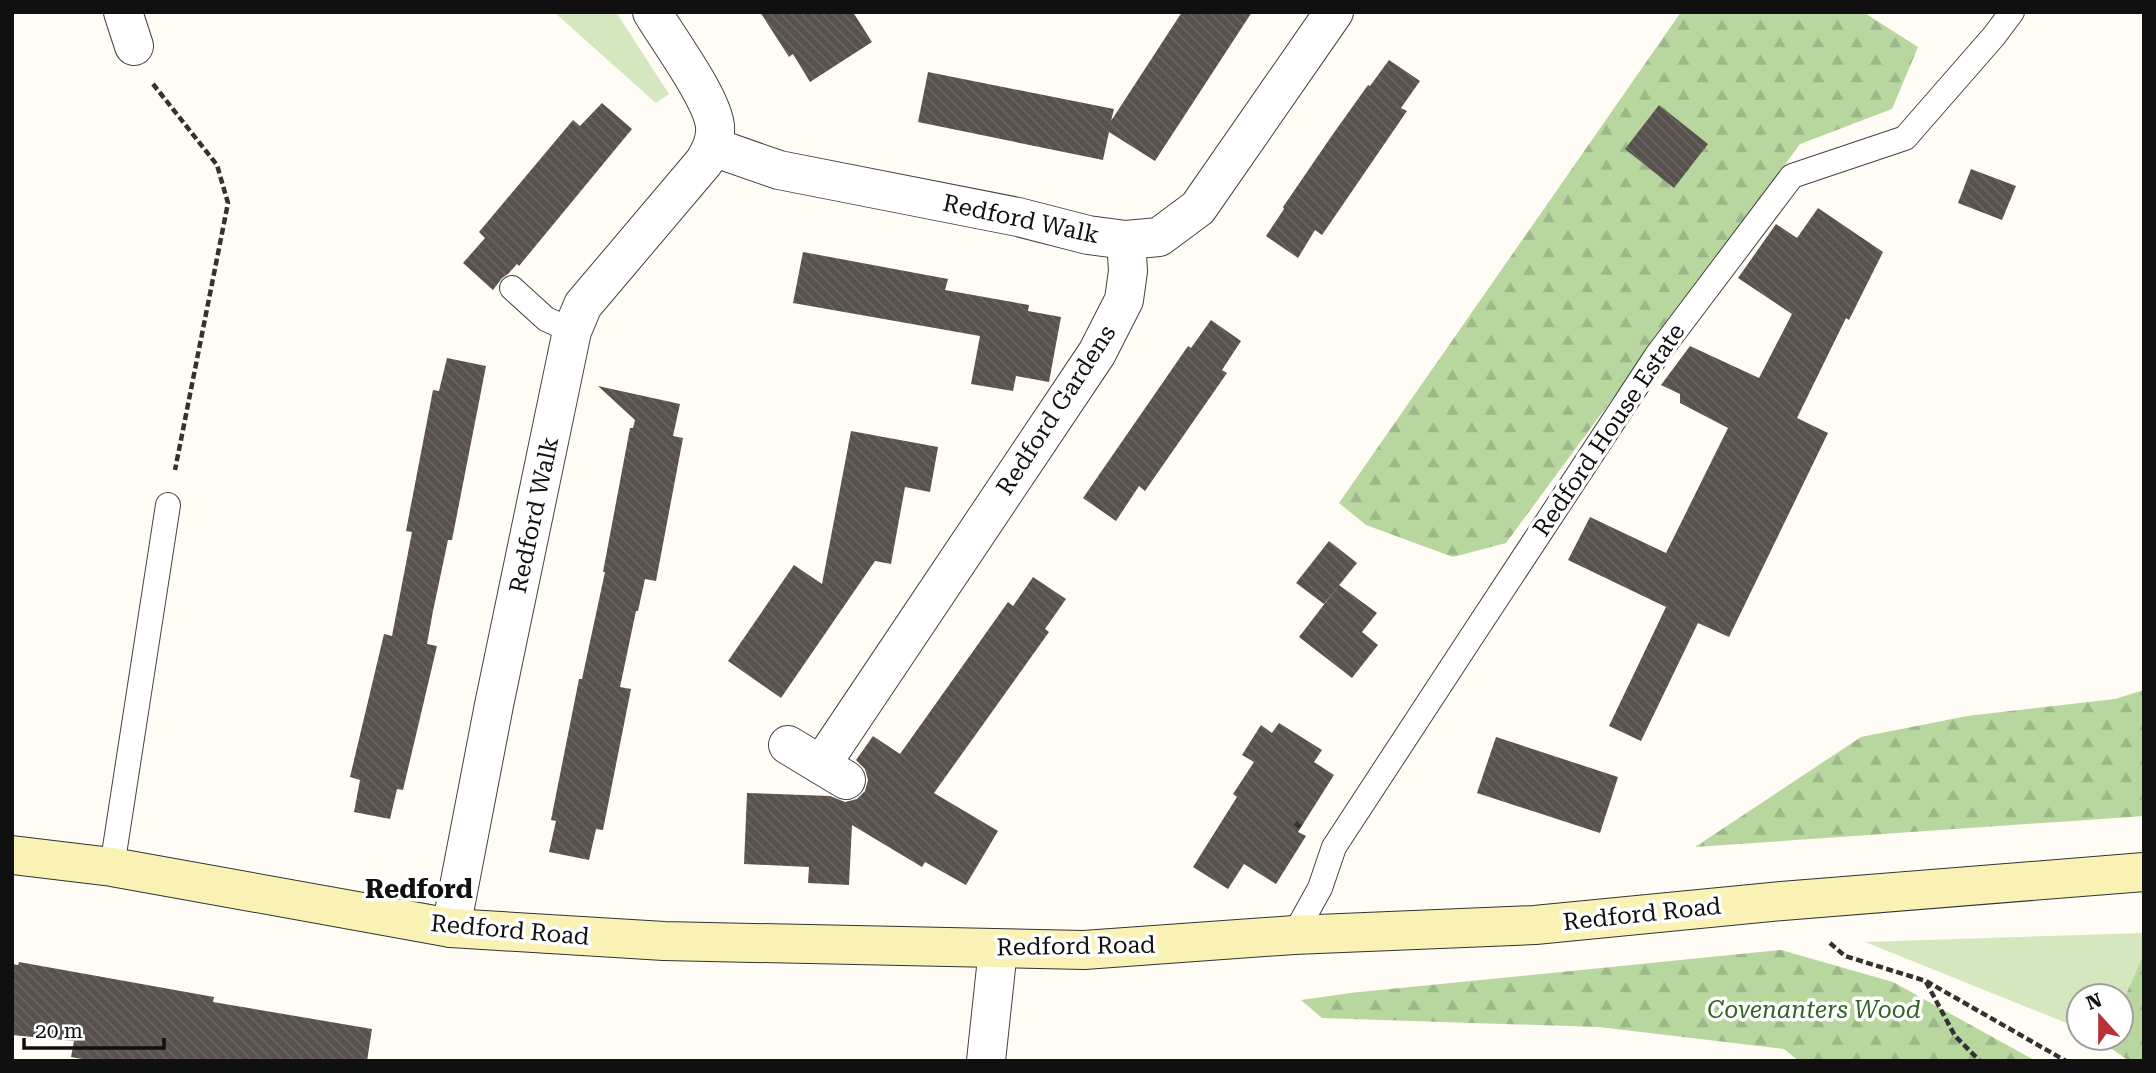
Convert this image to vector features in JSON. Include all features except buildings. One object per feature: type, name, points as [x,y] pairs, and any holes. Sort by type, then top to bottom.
[{"type":"main road","name":"Redford Road","points":[[12,855],[112,867],[451,928],[664,941],[1084,950],[1294,935],[1535,925],[1782,901],[2144,872]]},
{"type":"street","points":[[652,12],[708,102],[715,126],[713,146]]},
{"type":"street","points":[[1126,240],[1159,237],[1198,208],[1334,12]]},
{"type":"street","name":"Redford Walk","points":[[451,928],[491,718],[572,331],[583,305],[688,181],[713,146],[779,170],[1018,217],[1088,235],[1126,240]]},
{"type":"street","name":"Redford Gardens","points":[[788,745],[833,772],[1097,353],[1124,300],[1128,271],[1126,240]]},
{"type":"street","points":[[986,1061],[998,949]]},
{"type":"lane","name":"Redford House Estate","points":[[1294,935],[1320,888],[1334,848],[1487,614],[1657,355],[1792,176],[1905,138],[2012,12]]},
{"type":"lane","points":[[512,288],[546,318],[572,331]]},
{"type":"lane","points":[[112,867],[168,505]]},
{"type":"path","points":[[129,29],[145,74],[217,165],[228,203],[168,505]]},
{"type":"path","points":[[1782,901],[1845,956],[1926,981],[2066,1061]]},
{"type":"path","points":[[1926,981],[1955,1036],[1980,1061]]},
{"type":"green space","points":[[554,12],[616,12],[669,94],[656,103]]},
{"type":"green space","points":[[1681,12],[1863,12],[1918,47],[1892,109],[1800,144],[1506,543],[1453,557],[1366,525],[1339,503]]},
{"type":"green space","points":[[2144,690],[2144,816],[1695,847],[1861,737],[1967,716],[2115,699]]},
{"type":"green space","points":[[2144,933],[2144,953],[2131,982],[2065,982],[2065,1022],[1865,942]]},
{"type":"green space","name":"Covenanters Wood","points":[[1781,950],[1893,982],[2036,1061],[1799,1061],[1784,1049],[1599,1027],[1322,1018],[1301,1000],[1350,993]]},
{"type":"green space","points":[[2144,953],[2144,1061],[2129,1061],[2116,1052],[2135,1052],[2135,982],[2131,982]]},
{"type":"district","name":"Redford","points":[[419,889]]}]
